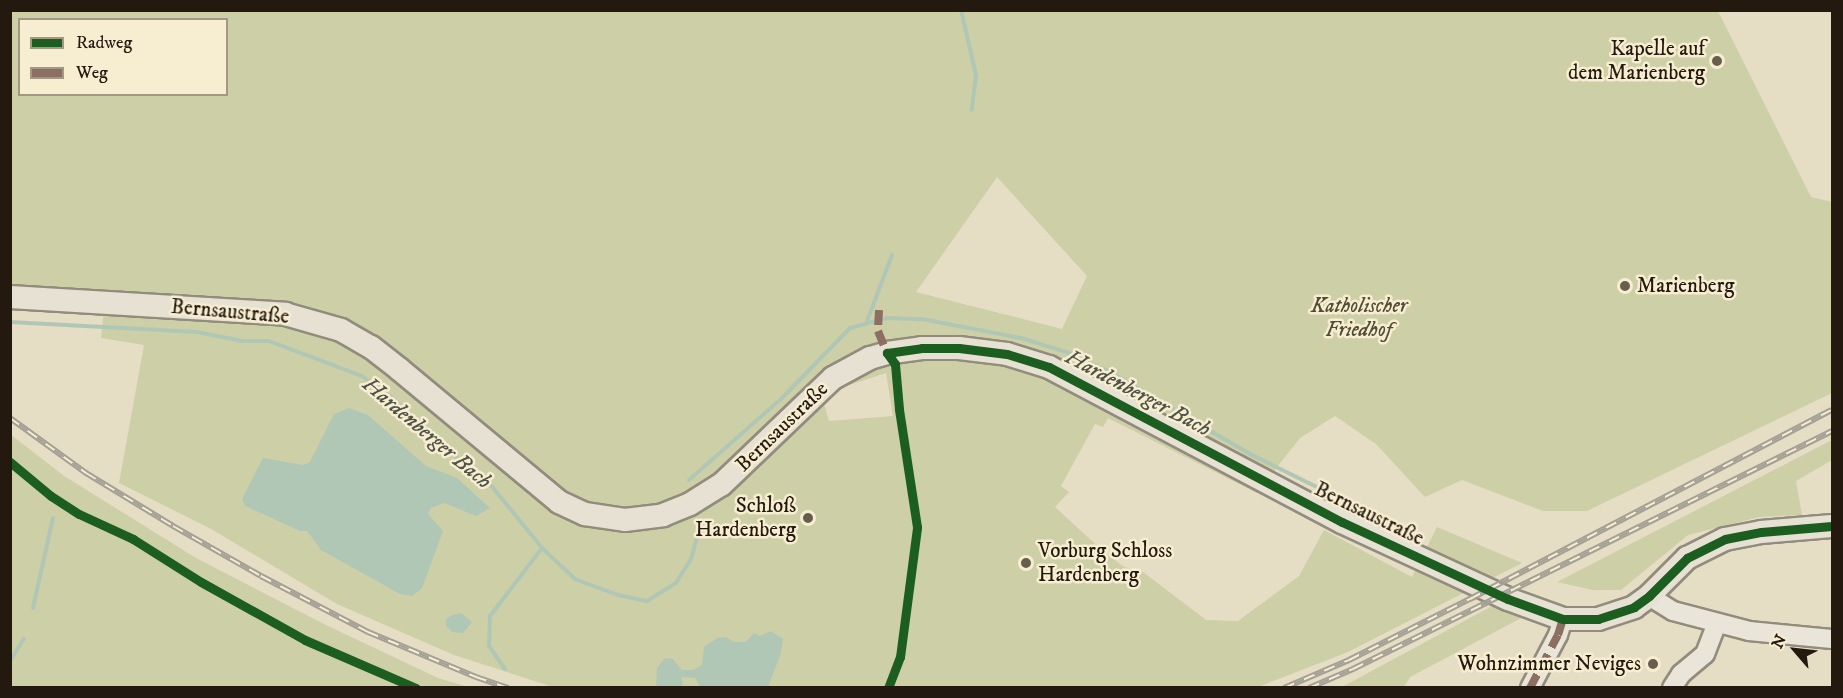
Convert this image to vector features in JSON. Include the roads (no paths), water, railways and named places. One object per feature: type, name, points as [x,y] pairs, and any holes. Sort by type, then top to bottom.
[{"type":"main road","name":"Bernsaustraße","points":[[10,297],[285,314],[341,330],[371,348],[560,502],[585,514],[626,520],[663,515],[690,504],[721,485],[833,378],[870,358],[922,348],[959,348],[1007,354],[1049,367],[1342,522],[1508,599],[1563,618],[1586,620],[1614,615],[1634,607],[1649,596],[1687,558],[1714,543],[1761,532],[1833,526]]},
{"type":"street","points":[[1649,596],[1673,611],[1749,631],[1833,639]]},
{"type":"street","points":[[1530,687],[1558,635],[1563,618]]},
{"type":"street","points":[[1672,687],[1681,674],[1705,654],[1717,623]]},
{"type":"waterway","points":[[961,10],[976,75],[972,110]]},
{"type":"waterway","points":[[866,324],[892,255]]},
{"type":"waterway","name":"Hardenberger Bach","points":[[689,480],[782,398],[850,328],[887,318],[922,319],[1021,338],[1069,353],[1112,373],[1250,454],[1412,534]]},
{"type":"waterway","name":"Hardenberger Bach","points":[[10,322],[197,332],[242,341],[269,341],[362,376],[390,396],[453,454],[489,483],[542,548],[575,579],[618,595],[647,601],[676,583],[691,559],[698,534]]},
{"type":"waterway","points":[[33,608],[53,518]]},
{"type":"waterway","points":[[505,669],[489,646],[490,616],[542,548]]},
{"type":"waterway","points":[[10,661],[24,639]]},
{"type":"railway","points":[[1284,688],[1349,660],[1470,599],[1832,410]]},
{"type":"railway","points":[[10,418],[86,473],[261,576],[368,632],[508,688]]},
{"type":"railway","points":[[1309,688],[1353,669],[1832,431]]},
{"type":"place","name":"Kapelle auf dem Marienberg","points":[[1717,61]]},
{"type":"place","name":"Marienberg","points":[[1625,286]]},
{"type":"place","name":"Schloß Hardenberg","points":[[808,518]]},
{"type":"place","name":"Vorburg Schloss Hardenberg","points":[[1026,563]]},
{"type":"place","name":"Wohnzimmer Neviges","points":[[1653,664]]},
{"type":"park label","name":"Katholischer Friedhof","points":[[1359,318]]}]
